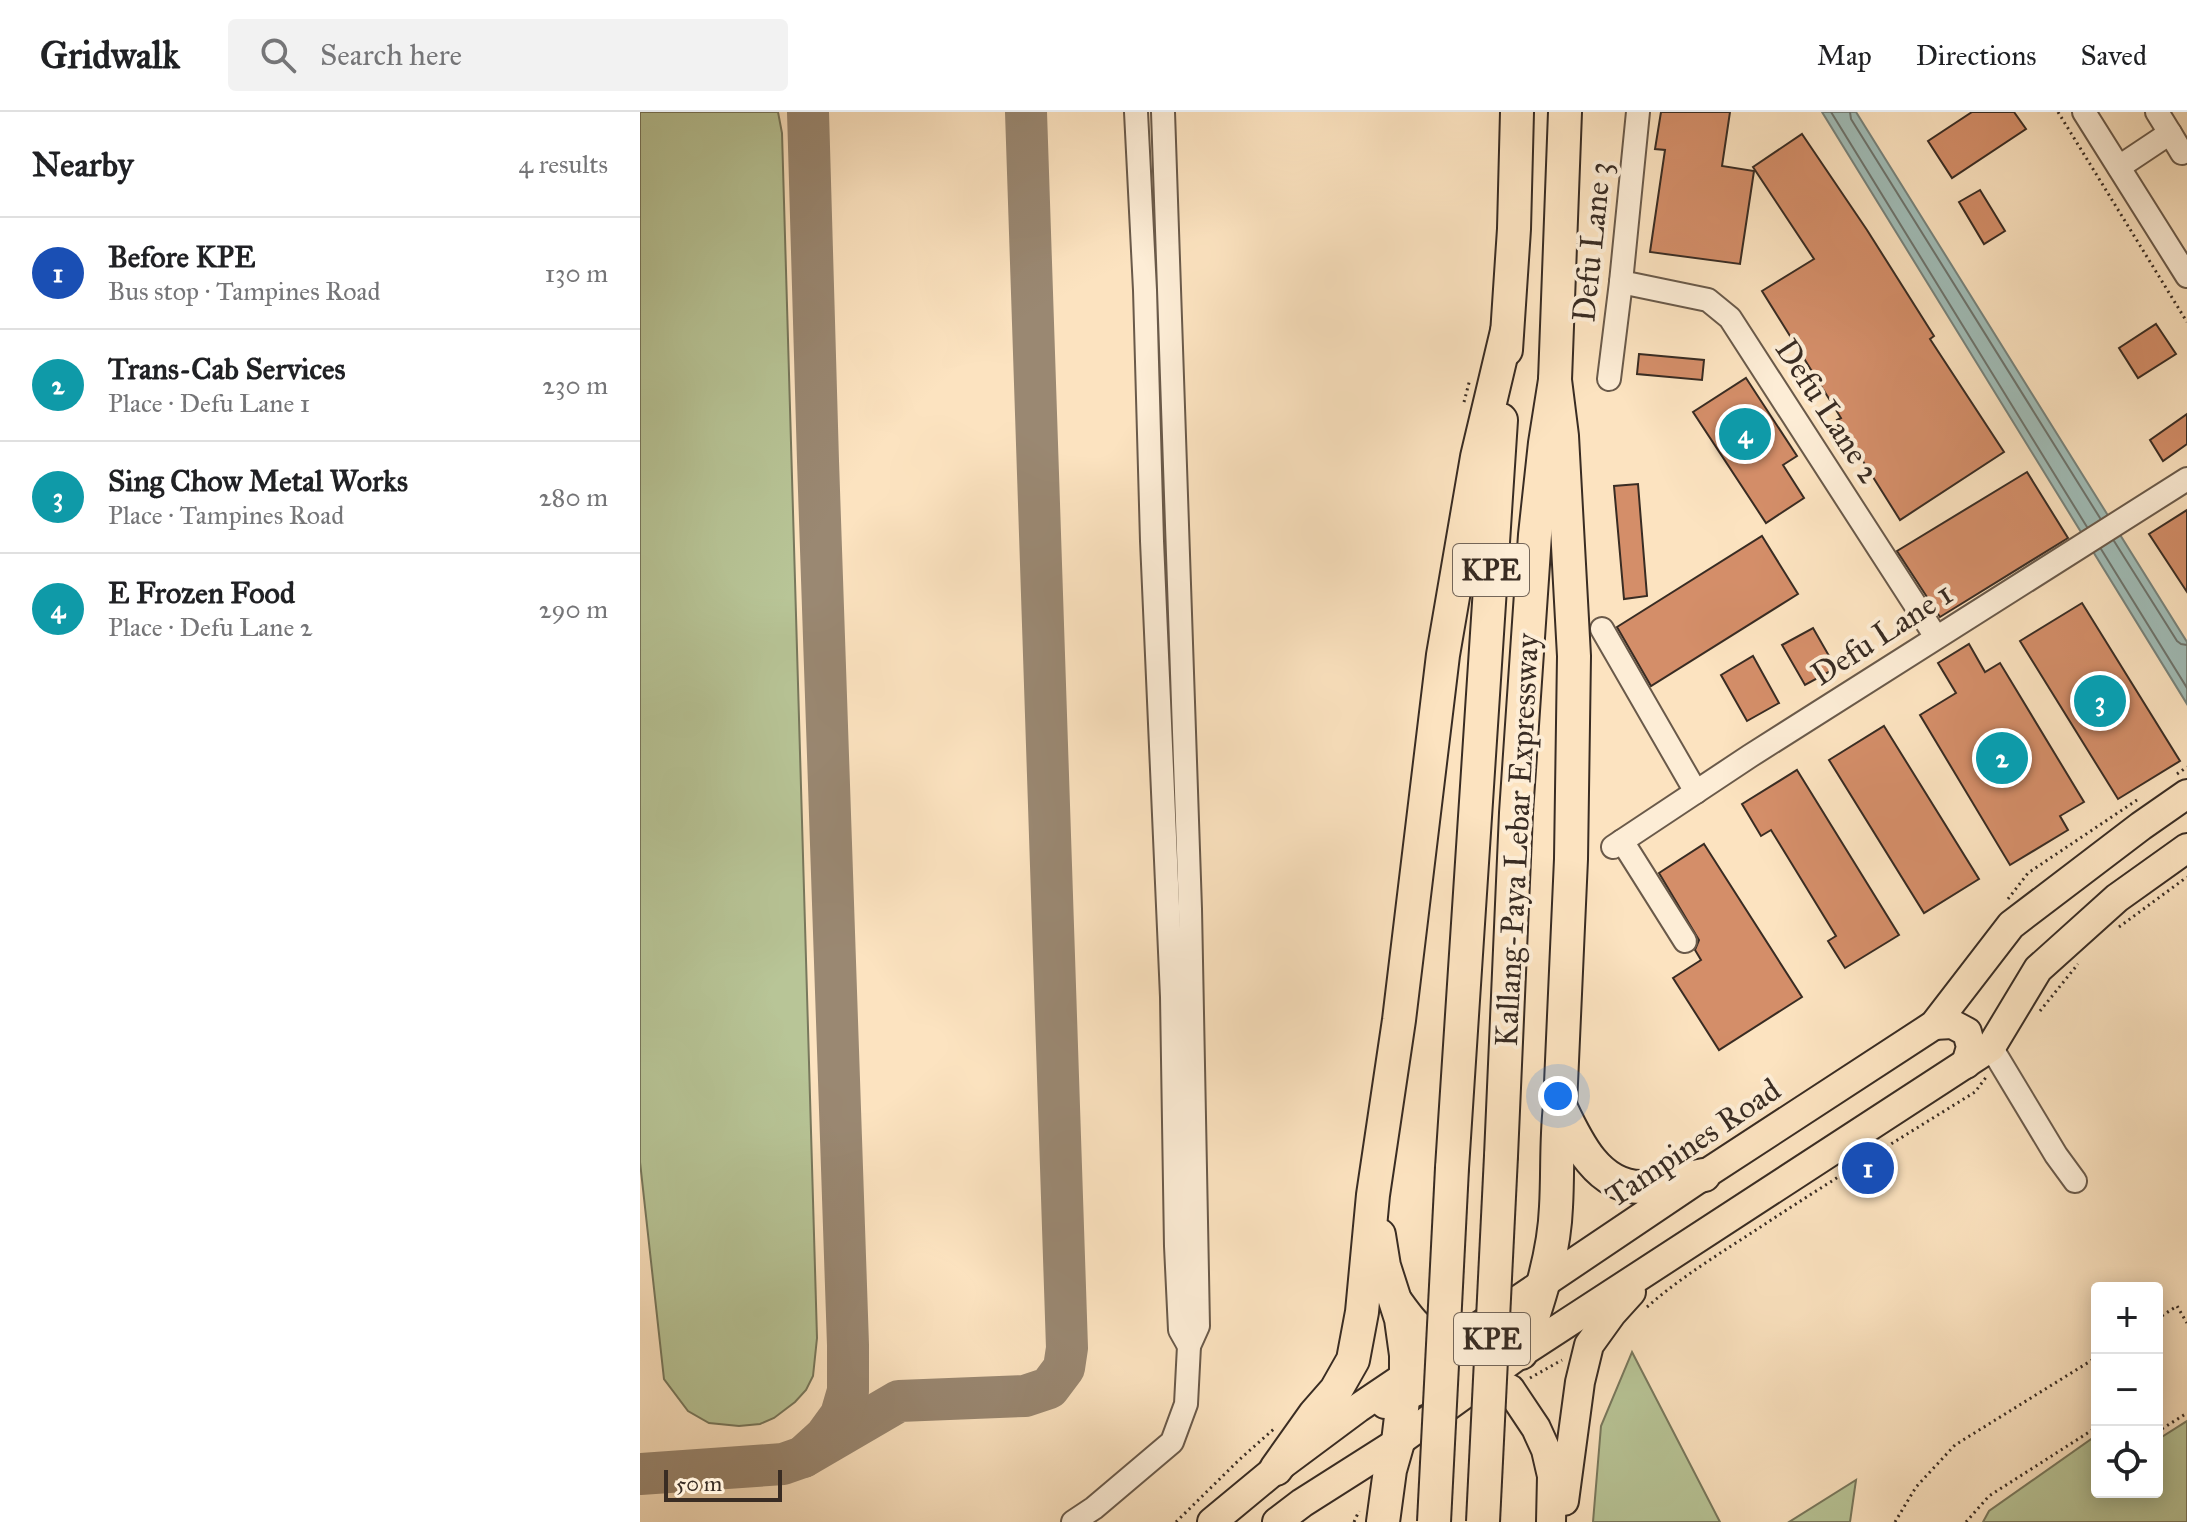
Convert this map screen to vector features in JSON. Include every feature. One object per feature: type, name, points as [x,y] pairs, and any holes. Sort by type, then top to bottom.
[{"type":"highway","name":"Kallang-Paya Lebar Expressway","points":[[1434,1522],[1452,1168],[1514,229],[1517,112]]},
{"type":"highway","name":"Kallang-Paya Lebar Expressway","points":[[1483,1522],[1516,813],[1535,535],[1555,380],[1565,112]]},
{"type":"highway","points":[[1276,1469],[1336,1390],[1353,1360],[1362,1312],[1373,1195],[1399,1020],[1443,655],[1477,457],[1507,331]]},
{"type":"highway","points":[[1397,1303],[1412,1323],[1437,1341],[1477,1351],[1521,1353],[1545,1283],[1556,1208],[1556,1141],[1571,859],[1574,656],[1562,436],[1555,380]]},
{"type":"highway","points":[[1560,1106],[1576,1141],[1594,1165],[1616,1181],[1644,1187],[1695,1166]]},
{"type":"highway","points":[[1373,1195],[1384,1266],[1401,1319],[1405,1386],[1383,1522]]},
{"type":"main road","name":"Tampines Road","points":[[1405,1386],[1453,1345],[1545,1283],[1695,1166],[1934,1025],[2011,925],[2187,794]]},
{"type":"main road","points":[[1277,1522],[1398,1442],[1521,1353],[1966,1064],[1995,1054],[2038,969],[2117,898],[2187,848]]},
{"type":"main road","points":[[1934,1025],[1952,1024],[1967,1032],[1971,1047],[1966,1064]]},
{"type":"main road","points":[[1561,1522],[1580,1382],[1589,1345],[1612,1313],[1655,1266]]},
{"type":"main road","points":[[1212,1522],[1334,1425],[1345,1423],[1405,1386],[1464,1378],[1485,1379],[1510,1389],[1536,1428],[1546,1450],[1552,1476],[1551,1522]]},
{"type":"street","points":[[1073,1522],[1172,1442],[1186,1404],[1189,1346],[1198,1326],[1186,1246],[1167,908],[1136,112]]},
{"type":"street","points":[[1163,112],[1190,909],[1186,1246]]},
{"type":"street","name":"Defu Lane 3","points":[[1609,379],[1638,112]]},
{"type":"street","points":[[2084,112],[2187,276]]},
{"type":"street","points":[[2157,112],[2182,153]]},
{"type":"street","points":[[2119,167],[2170,133]]},
{"type":"street","name":"Defu Lane 2","points":[[1621,282],[1708,300],[1730,318],[1936,637]]},
{"type":"street","name":"Defu Lane 1","points":[[1685,941],[1617,844],[2187,479]]},
{"type":"street","points":[[1152,541],[1178,542]]},
{"type":"street","points":[[1602,629],[1696,792]]},
{"type":"street","points":[[1167,908],[1190,909]]},
{"type":"street","points":[[1995,1054],[2075,1181]]},
{"type":"path","points":[[2058,112],[2187,322]]},
{"type":"path","points":[[2116,930],[2187,877]]},
{"type":"path","points":[[2037,1015],[2083,959]]},
{"type":"path","points":[[1639,1314],[1728,1249],[1975,1092],[1995,1054]]},
{"type":"path","points":[[1695,1166],[1754,1114]]},
{"type":"path","points":[[2163,1315],[2177,1306],[2187,1323]]},
{"type":"path","points":[[1895,1522],[1916,1487],[1955,1445],[2091,1361]]},
{"type":"path","points":[[2163,1428],[2187,1413]]},
{"type":"path","points":[[1176,1522],[1274,1429]]},
{"type":"path","points":[[1966,1522],[1989,1496],[2091,1431]]},
{"type":"green space","points":[[640,112],[778,112],[782,133],[817,1338],[813,1376],[806,1390],[774,1418],[760,1424],[739,1426],[709,1423],[688,1411],[664,1379],[640,1162]]},
{"type":"green space","points":[[1632,1352],[1720,1522],[1593,1522],[1601,1426]]},
{"type":"green space","points":[[2187,1421],[2187,1522],[1983,1522],[1989,1511],[2091,1439],[2091,1498],[2163,1498],[2163,1436]]},
{"type":"green space","points":[[1856,1480],[1850,1522],[1789,1522]]},
{"type":"water","points":[[1822,112],[1856,112],[2187,642],[2187,704]]},
{"type":"building","points":[[1661,112],[1730,112],[1722,166],[1754,171],[1740,264],[1650,252],[1665,150],[1655,149]]},
{"type":"building","points":[[1972,112],[2014,112],[2026,129],[1952,178],[1928,141]]},
{"type":"building","points":[[1802,134],[1867,230],[1934,336],[1930,339],[2004,452],[1900,520],[1762,291],[1814,259],[1753,167]]},
{"type":"building","points":[[1980,190],[2005,231],[1984,244],[1959,202]]},
{"type":"building","points":[[2156,324],[2176,354],[2138,378],[2119,348]]},
{"type":"building","points":[[1639,354],[1704,360],[1702,380],[1637,374]]},
{"type":"building","points":[[1746,378],[1797,456],[1783,465],[1804,498],[1766,523],[1693,412]]},
{"type":"building","points":[[2187,414],[2187,444],[2163,461],[2150,440]]},
{"type":"building","points":[[2027,472],[2068,538],[1940,617],[1897,551]]},
{"type":"building","points":[[1638,484],[1647,596],[1624,599],[1614,486]]},
{"type":"building","points":[[2187,510],[2187,592],[2149,534]]},
{"type":"building","points":[[1762,536],[1798,594],[1651,686],[1617,627]]},
{"type":"building","points":[[2082,603],[2180,761],[2118,799],[2020,641]]},
{"type":"building","points":[[1813,628],[1836,668],[1805,685],[1782,645]]},
{"type":"building","points":[[1969,644],[1985,672],[2000,663],[2084,802],[2060,816],[2068,830],[2010,865],[1920,715],[1956,693],[1938,663]]},
{"type":"building","points":[[1753,656],[1779,703],[1747,721],[1721,675]]},
{"type":"building","points":[[1884,726],[1979,879],[1924,913],[1829,760]]},
{"type":"building","points":[[1797,770],[1899,935],[1845,968],[1828,941],[1836,936],[1771,830],[1761,836],[1742,804]]},
{"type":"building","points":[[1704,844],[1802,997],[1719,1050],[1673,978],[1701,960],[1695,950],[1699,940],[1659,873]]},
{"type":"taxiway","points":[[640,1474],[783,1464],[803,1457],[825,1437],[841,1415],[848,1391],[808,112]]},
{"type":"taxiway","points":[[803,1457],[899,1401],[1025,1396],[1049,1388],[1064,1368],[1067,1348],[1026,112]]},
{"type":"place","name":"E Frozen Food","points":[[1745,434]]},
{"type":"place","name":"Sing Chow Metal Works","points":[[2100,701]]},
{"type":"place","name":"Trans-Cab Services","points":[[2002,758]]},
{"type":"place","name":"Before KPE","points":[[1868,1168]]}]
